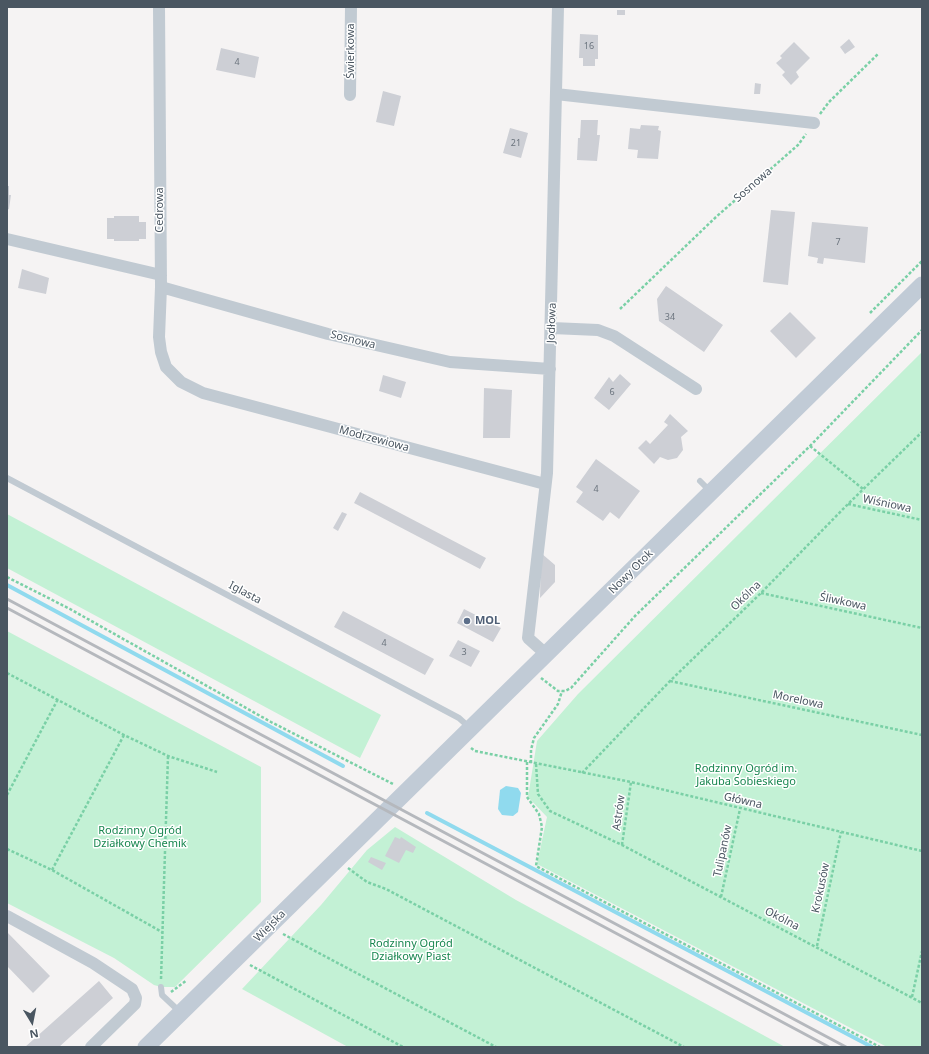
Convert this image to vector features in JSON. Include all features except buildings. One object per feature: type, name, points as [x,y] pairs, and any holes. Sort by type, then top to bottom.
[{"type":"main road","name":"Nowy Otok","points":[[394,805],[547,655],[706,487],[868,338],[922,285]]},
{"type":"main road","name":"Nowy Otok","points":[[868,338],[922,297]]},
{"type":"main road","name":"Wiejska","points":[[151,1043],[180,1012],[394,805]]},
{"type":"street","name":"Cedrowa","points":[[160,7],[161,287],[159,337],[161,352],[166,366],[181,382],[203,393]]},
{"type":"street","name":"Świerkowa","points":[[350,95],[351,7]]},
{"type":"street","name":"Jodłowa","points":[[547,655],[528,638],[545,484],[552,328],[558,7]]},
{"type":"street","points":[[556,94],[814,123]]},
{"type":"street","points":[[7,239],[161,275]]},
{"type":"street","name":"Sosnowa","points":[[161,287],[328,334],[450,362],[550,369]]},
{"type":"street","points":[[552,328],[598,330],[614,336],[696,389]]},
{"type":"street","name":"Modrzewiowa","points":[[203,393],[545,484]]},
{"type":"street","points":[[7,916],[93,962],[132,989],[136,998],[135,1004],[91,1047]]},
{"type":"lane","name":"Iglasta","points":[[7,478],[459,718],[466,734]]},
{"type":"lane","points":[[161,987],[162,996],[180,1012]]},
{"type":"path","name":"Sosnowa","points":[[620,309],[716,217],[798,145],[829,102],[879,53]]},
{"type":"path","points":[[532,670],[558,691],[571,688],[635,616],[810,446],[922,330]]},
{"type":"path","name":"Okólna","points":[[582,773],[670,681],[761,593],[863,489],[922,432]]},
{"type":"path","points":[[810,446],[863,489]]},
{"type":"path","name":"Wiśniowa","points":[[848,504],[922,520]]},
{"type":"path","points":[[7,577],[70,609],[271,722],[394,784]]},
{"type":"path","name":"Śliwkowa","points":[[761,593],[922,628]]},
{"type":"path","points":[[7,673],[124,735],[168,756],[216,772]]},
{"type":"path","name":"Morelowa","points":[[670,681],[922,735]]},
{"type":"path","points":[[531,763],[534,738],[558,704],[562,691]]},
{"type":"path","points":[[7,795],[58,699]]},
{"type":"path","name":"Główna","points":[[466,734],[475,751],[631,782],[922,851]]},
{"type":"path","points":[[52,870],[124,735]]},
{"type":"path","points":[[161,987],[168,756]]},
{"type":"path","points":[[527,762],[527,797],[539,814],[542,827],[536,866],[880,1047]]},
{"type":"path","name":"Okólna","points":[[536,764],[538,794],[550,811],[622,845],[817,946],[922,1003]]},
{"type":"path","name":"Astrów","points":[[622,845],[631,782]]},
{"type":"path","name":"Tulipanów","points":[[721,897],[740,809]]},
{"type":"path","name":"Krokusów","points":[[817,946],[841,832]]},
{"type":"path","points":[[7,849],[52,870],[162,932]]},
{"type":"path","points":[[339,858],[352,873],[367,882],[386,889],[684,1047]]},
{"type":"path","points":[[283,934],[496,1047]]},
{"type":"path","points":[[912,997],[922,951]]},
{"type":"path","points":[[239,956],[253,967],[403,1047]]},
{"type":"green space","name":"Rodzinny Ogród im. Jakuba Sobieskiego","points":[[922,352],[922,1047],[887,1047],[537,864],[547,817],[528,797],[537,741],[578,694]]},
{"type":"green space","points":[[7,514],[381,715],[360,758],[7,568]]},
{"type":"green space","name":"Rodzinny Ogród Działkowy Chemik","points":[[7,631],[261,767],[261,902],[175,987],[161,987],[154,985],[114,958],[7,903]]},
{"type":"green space","name":"Rodzinny Ogród Działkowy Piast","points":[[395,827],[516,900],[785,1047],[348,1047],[242,989],[321,905],[367,850]]},
{"type":"water","points":[[506,786],[518,788],[521,793],[518,812],[513,816],[502,815],[498,809],[500,790]]},
{"type":"waterway","points":[[7,585],[343,766]]},
{"type":"waterway","points":[[427,813],[872,1047]]},
{"type":"railway","points":[[7,599],[846,1047]]},
{"type":"railway","points":[[7,608],[829,1047]]},
{"type":"place","name":"MOL","points":[[467,621]]}]
